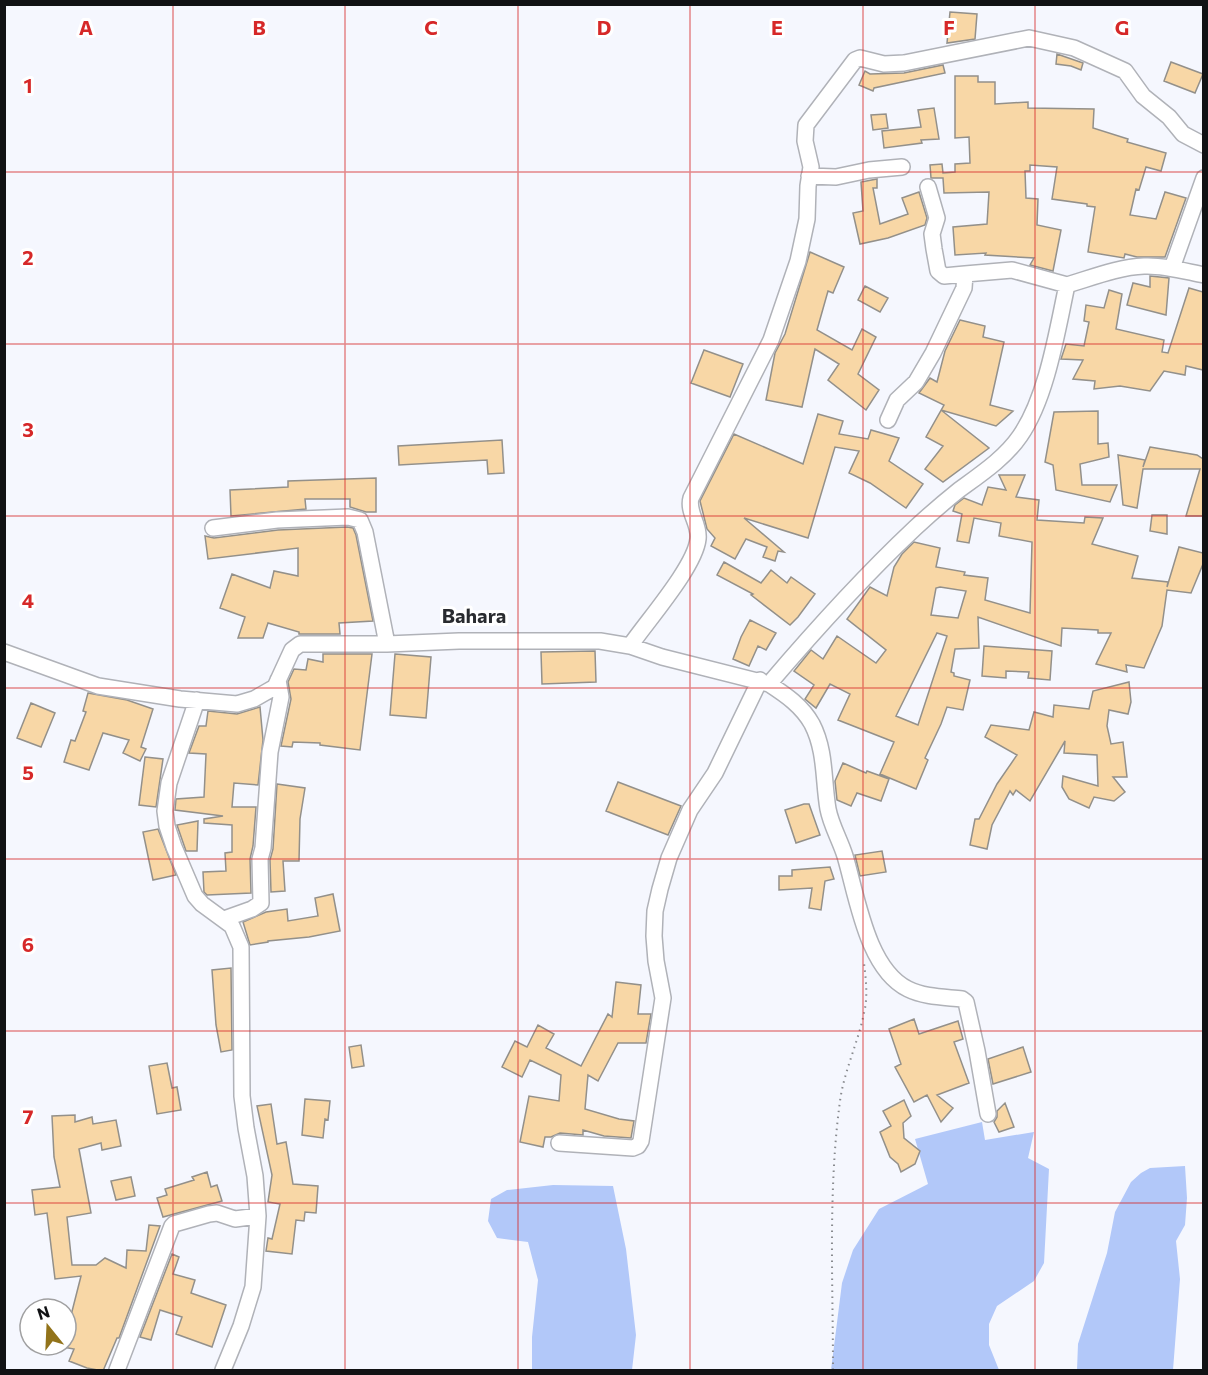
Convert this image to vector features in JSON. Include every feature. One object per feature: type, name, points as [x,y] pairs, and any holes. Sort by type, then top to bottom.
[{"type":"street","points":[[630,646],[677,583],[698,542],[690,500],[771,340],[798,261],[805,233],[811,160],[806,144],[805,127],[815,110],[831,93],[855,60],[860,58],[881,64],[904,63],[1029,38],[1074,48],[1125,71],[1143,96],[1169,117],[1183,134],[1203,145]]},
{"type":"street","points":[[809,176],[836,177],[902,166]]},
{"type":"street","points":[[1172,268],[1203,178]]},
{"type":"street","points":[[928,187],[936,216],[932,236],[938,271],[944,276],[1012,270],[1066,285],[1140,266],[1172,268],[1203,275]]},
{"type":"street","points":[[888,420],[897,400],[916,382],[933,353],[964,288],[965,274]]},
{"type":"street","points":[[559,1143],[633,1148],[641,1141],[663,998],[654,944],[655,911],[669,858],[690,810],[715,773],[764,682],[867,575],[940,506],[1004,454],[1020,435],[1036,405],[1050,359],[1066,285]]},
{"type":"street","points":[[213,528],[277,520],[348,517],[360,520],[365,532],[387,644]]},
{"type":"street","points":[[4,652],[98,686],[237,704],[254,699],[275,687],[296,645],[459,641],[593,641],[630,646],[662,657],[764,682],[791,699],[803,710],[816,732],[825,768],[828,811],[845,857],[866,934],[876,953],[893,979],[908,989],[923,994],[962,999],[966,1002],[988,1114]]},
{"type":"street","points":[[224,919],[252,909],[261,903],[260,859],[263,848],[270,752],[281,697],[278,680]]},
{"type":"street","points":[[197,700],[169,783],[165,811],[174,847],[195,896],[202,904],[232,926],[241,947],[242,1096],[255,1176],[258,1216],[253,1287],[241,1326],[223,1371]]},
{"type":"street","points":[[117,1371],[172,1226],[217,1213],[235,1219],[258,1216]]},
{"type":"path","points":[[833,1371],[833,1193],[840,1101],[846,1070],[865,1011],[864,959]]},
{"type":"shaded area","points":[[982,1122],[985,1140],[1034,1132],[1028,1158],[1049,1169],[1044,1263],[1034,1281],[997,1306],[989,1324],[989,1345],[999,1370],[831,1370],[842,1283],[853,1250],[879,1209],[928,1184],[915,1139]]},
{"type":"shaded area","points":[[1185,1166],[1187,1198],[1185,1225],[1176,1241],[1180,1279],[1173,1370],[1077,1370],[1078,1344],[1107,1253],[1115,1212],[1131,1182],[1141,1173],[1150,1168]]},
{"type":"shaded area","points":[[553,1185],[613,1186],[626,1249],[636,1335],[632,1370],[532,1370],[532,1337],[538,1280],[528,1242],[497,1238],[488,1221],[491,1199],[507,1190]]},
{"type":"building","points":[[950,12],[977,14],[975,39],[947,43]]},
{"type":"building","points":[[1057,54],[1083,63],[1081,70],[1056,64]]},
{"type":"building","points":[[1171,62],[1203,74],[1195,93],[1164,81]]},
{"type":"building","points":[[943,65],[945,73],[874,88],[873,91],[859,85],[865,71],[870,74],[904,73]]},
{"type":"building","points":[[955,76],[978,76],[978,82],[995,82],[995,104],[1028,102],[1028,108],[1094,109],[1093,128],[1128,139],[1127,142],[1166,153],[1161,171],[1146,167],[1139,190],[1136,189],[1130,215],[1156,219],[1165,192],[1186,198],[1165,257],[1137,257],[1125,254],[1124,258],[1088,252],[1095,207],[1052,199],[1057,167],[1030,165],[1030,171],[1025,171],[1026,198],[1038,199],[1037,225],[1061,230],[1053,271],[1030,265],[1034,258],[985,255],[986,253],[955,255],[953,227],[987,224],[989,192],[944,193],[943,178],[931,178],[930,165],[942,164],[943,173],[955,172],[955,164],[970,163],[969,137],[955,138]]},
{"type":"building","points":[[934,108],[939,139],[921,140],[922,143],[884,148],[882,131],[921,127],[918,110]]},
{"type":"building","points":[[886,114],[888,128],[873,130],[871,115]]},
{"type":"building","points":[[877,179],[877,188],[873,188],[880,224],[908,214],[902,198],[919,192],[927,218],[925,225],[888,238],[860,244],[853,213],[863,211],[861,182]]},
{"type":"building","points":[[810,252],[844,267],[833,293],[828,291],[817,330],[852,350],[862,329],[876,337],[858,374],[879,390],[866,410],[828,380],[839,364],[815,349],[802,407],[766,400],[775,353],[785,334]]},
{"type":"building","points":[[1150,276],[1169,278],[1166,315],[1127,305],[1133,283],[1150,287]]},
{"type":"building","points":[[865,286],[888,298],[880,312],[858,300]]},
{"type":"building","points":[[1189,288],[1203,292],[1203,370],[1186,366],[1185,375],[1164,371],[1150,391],[1120,386],[1094,389],[1095,381],[1073,379],[1083,360],[1061,359],[1066,344],[1084,346],[1089,322],[1084,321],[1086,305],[1104,308],[1109,290],[1122,294],[1116,329],[1164,340],[1162,352],[1168,353]]},
{"type":"building","points":[[960,320],[985,326],[983,337],[1004,342],[990,405],[1013,411],[996,426],[941,410],[944,405],[919,393],[930,378],[937,382],[945,351]]},
{"type":"building","points":[[704,350],[743,364],[730,397],[691,383]]},
{"type":"building","points":[[941,410],[989,448],[943,482],[925,469],[943,446],[926,437]]},
{"type":"building","points":[[1098,411],[1098,444],[1108,443],[1109,457],[1080,464],[1082,485],[1117,485],[1110,502],[1056,490],[1053,465],[1045,462],[1054,412]]},
{"type":"building","points":[[818,414],[843,421],[839,434],[868,439],[871,430],[899,438],[889,461],[923,484],[906,508],[870,483],[849,473],[859,451],[835,447],[808,538],[744,518],[784,552],[778,551],[775,561],[763,557],[767,547],[746,539],[735,559],[711,546],[715,538],[707,529],[700,501],[734,434],[803,464]]},
{"type":"building","points":[[502,440],[504,473],[488,474],[487,460],[399,465],[398,446]]},
{"type":"building","points":[[1150,447],[1197,455],[1203,459],[1203,516],[1186,516],[1200,469],[1143,469],[1137,508],[1123,505],[1118,455],[1145,460],[1143,467]]},
{"type":"building","points":[[999,475],[1025,475],[1016,497],[1039,500],[1037,520],[1084,523],[1085,517],[1103,518],[1092,544],[1138,556],[1132,578],[1168,582],[1167,587],[1179,547],[1203,553],[1203,564],[1191,593],[1167,590],[1162,626],[1144,668],[1126,665],[1127,672],[1096,664],[1111,633],[1062,628],[1061,646],[978,617],[979,648],[955,649],[951,672],[954,676],[970,680],[963,710],[947,707],[925,758],[928,760],[916,789],[880,774],[894,742],[838,720],[850,694],[830,684],[816,708],[805,699],[814,685],[794,671],[811,650],[823,659],[837,636],[876,663],[886,650],[847,619],[870,587],[887,596],[894,567],[902,554],[914,542],[940,548],[936,567],[965,572],[964,575],[988,578],[985,600],[1030,613],[1032,542],[999,536],[1001,523],[974,518],[969,543],[957,541],[962,514],[953,511],[955,505],[964,498],[982,505],[988,487],[1006,490]],"holes":[[[936,588],[966,591],[958,618],[931,615]],[[937,633],[947,636],[918,725],[896,716]]]},
{"type":"building","points":[[376,478],[376,512],[366,512],[350,507],[350,499],[305,499],[306,509],[231,516],[230,490],[288,487],[288,481]]},
{"type":"building","points":[[1152,515],[1167,515],[1167,534],[1150,531]]},
{"type":"building","points":[[353,528],[356,535],[373,621],[339,623],[340,634],[299,634],[299,632],[268,623],[263,638],[238,638],[245,617],[220,608],[232,574],[270,588],[274,571],[298,576],[298,548],[208,559],[205,536],[214,538],[278,530]]},
{"type":"building","points":[[724,562],[761,583],[771,570],[787,583],[791,577],[815,594],[790,625],[751,595],[753,594],[717,575]]},
{"type":"building","points":[[750,620],[776,633],[766,650],[758,646],[749,666],[733,659]]},
{"type":"building","points":[[984,646],[1052,651],[1050,680],[1028,678],[1029,672],[1006,671],[1006,678],[982,676]]},
{"type":"building","points":[[595,651],[596,682],[542,684],[541,652]]},
{"type":"building","points":[[323,654],[372,654],[360,750],[320,745],[320,743],[293,742],[292,747],[281,746],[291,699],[288,682],[294,669],[306,670],[308,659],[323,662]]},
{"type":"building","points":[[395,654],[431,657],[426,718],[390,715]]},
{"type":"building","points":[[1129,682],[1131,702],[1128,714],[1109,710],[1107,726],[1111,744],[1123,742],[1127,777],[1113,777],[1125,792],[1114,801],[1094,797],[1089,808],[1069,799],[1062,787],[1063,776],[1098,786],[1097,755],[1064,753],[1065,741],[1030,801],[1016,790],[1013,795],[1010,791],[992,825],[987,849],[970,845],[975,819],[979,819],[997,784],[1017,755],[985,737],[991,725],[1029,730],[1034,712],[1053,717],[1054,705],[1089,709],[1093,691]]},
{"type":"building","points":[[88,693],[127,700],[153,709],[141,747],[146,749],[140,761],[123,753],[129,740],[103,733],[89,770],[64,762],[71,740],[75,741],[86,712],[83,711]]},
{"type":"building","points":[[31,703],[55,713],[41,747],[17,738]]},
{"type":"building","points":[[260,707],[263,740],[258,785],[234,783],[232,807],[256,807],[250,859],[251,893],[207,895],[204,892],[203,872],[226,871],[225,853],[232,852],[232,825],[204,823],[204,819],[223,816],[175,810],[176,799],[204,797],[206,754],[189,753],[199,726],[206,726],[208,711],[237,714]]},
{"type":"building","points":[[145,757],[163,759],[156,807],[139,805]]},
{"type":"building","points":[[843,763],[866,773],[867,771],[889,779],[881,801],[857,793],[851,806],[837,800],[835,781]]},
{"type":"building","points":[[618,782],[681,806],[668,835],[606,811]]},
{"type":"building","points":[[277,784],[305,788],[300,819],[299,861],[283,861],[285,891],[271,892],[270,860],[273,849]]},
{"type":"building","points":[[809,804],[820,835],[796,843],[785,810]]},
{"type":"building","points":[[198,821],[197,851],[186,851],[177,825]]},
{"type":"building","points":[[158,829],[176,875],[153,880],[143,832]]},
{"type":"building","points":[[882,851],[886,872],[860,876],[855,855]]},
{"type":"building","points":[[830,867],[834,879],[825,881],[821,910],[809,908],[812,888],[779,890],[779,876],[792,876],[792,870]]},
{"type":"building","points":[[333,894],[340,931],[250,945],[243,922],[266,912],[287,909],[288,921],[318,916],[315,898]]},
{"type":"building","points":[[231,968],[232,1050],[221,1052],[216,1025],[212,970]]},
{"type":"building","points":[[616,982],[641,985],[638,1014],[651,1014],[646,1043],[618,1043],[598,1081],[588,1075],[585,1109],[634,1121],[631,1138],[604,1136],[583,1130],[583,1135],[560,1133],[545,1137],[543,1147],[520,1142],[529,1096],[559,1101],[561,1075],[530,1060],[522,1077],[502,1067],[515,1041],[527,1047],[538,1025],[554,1034],[546,1048],[581,1066],[608,1014],[612,1017]]},
{"type":"building","points":[[914,1019],[919,1034],[958,1021],[963,1039],[954,1042],[969,1083],[937,1095],[953,1108],[941,1122],[927,1095],[914,1102],[895,1067],[901,1064],[889,1029]]},
{"type":"building","points":[[361,1045],[364,1066],[352,1068],[349,1047]]},
{"type":"building","points":[[1023,1047],[1031,1072],[993,1084],[988,1059]]},
{"type":"building","points":[[167,1063],[172,1088],[177,1087],[181,1110],[157,1114],[149,1066]]},
{"type":"building","points":[[305,1099],[330,1101],[323,1138],[302,1135]]},
{"type":"building","points":[[904,1100],[911,1116],[903,1123],[904,1138],[920,1151],[915,1164],[901,1172],[898,1164],[890,1157],[880,1132],[891,1126],[883,1111]]},
{"type":"building","points":[[1005,1103],[1014,1127],[999,1132],[994,1122],[997,1111]]},
{"type":"building","points":[[271,1104],[277,1144],[286,1142],[293,1184],[318,1186],[316,1213],[305,1212],[304,1221],[296,1220],[292,1254],[266,1251],[268,1238],[272,1239],[280,1204],[268,1202],[272,1175],[257,1106]]},
{"type":"building","points":[[75,1115],[75,1122],[92,1117],[93,1124],[116,1120],[121,1146],[102,1150],[101,1143],[79,1149],[91,1213],[67,1217],[72,1265],[96,1265],[105,1258],[126,1268],[127,1250],[146,1251],[149,1225],[160,1226],[119,1338],[103,1371],[69,1361],[71,1357],[78,1357],[78,1297],[76,1297],[81,1276],[55,1279],[47,1213],[35,1215],[32,1190],[60,1187],[54,1157],[52,1116]]},
{"type":"building","points":[[207,1172],[211,1187],[217,1185],[222,1201],[163,1217],[157,1198],[167,1195],[165,1189],[194,1180],[192,1177]]},
{"type":"building","points":[[131,1177],[135,1196],[116,1200],[111,1181]]},
{"type":"building","points":[[172,1254],[179,1257],[173,1274],[195,1280],[191,1293],[226,1305],[212,1347],[176,1334],[182,1317],[160,1310],[151,1340],[140,1337]]},
{"type":"district","name":"Bahara","points":[[474,616]]}]
